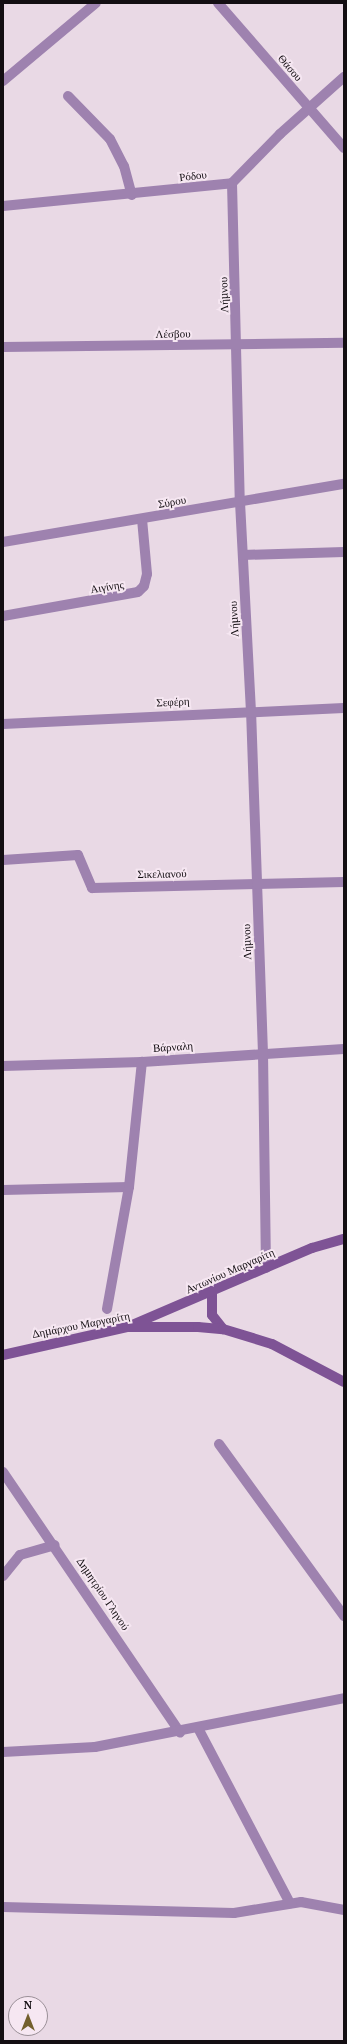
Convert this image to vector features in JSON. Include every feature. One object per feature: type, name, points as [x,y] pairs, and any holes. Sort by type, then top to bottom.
[{"type":"main road","name":"Αντωνίου Μαργαρίτη","points":[[127,1327],[212,1293],[266,1268],[344,1239]]},
{"type":"main road","points":[[212,1293],[212,1315],[223,1329]]},
{"type":"main road","name":"Δημάρχου Μαργαρίτη","points":[[3,1355],[127,1327],[223,1329],[272,1344],[344,1382]]},
{"type":"street","points":[[3,81],[96,3]]},
{"type":"street","name":"Θάσου","points":[[218,3],[344,148]]},
{"type":"street","points":[[232,183],[344,77]]},
{"type":"street","points":[[68,96],[110,139],[124,166],[132,195]]},
{"type":"street","name":"Ρόδου","points":[[3,206],[132,195],[232,183]]},
{"type":"street","name":"Λήμνου","points":[[232,183],[240,502],[251,710],[263,1053],[266,1268]]},
{"type":"street","name":"Λέσβου","points":[[3,347],[344,343]]},
{"type":"street","name":"Σύρου","points":[[3,542],[344,484]]},
{"type":"street","name":"Αιγίνης","points":[[3,616],[138,592],[144,586],[147,574],[142,519]]},
{"type":"street","points":[[243,555],[344,552]]},
{"type":"street","name":"Σεφέρη","points":[[3,724],[251,710],[344,708]]},
{"type":"street","name":"Σικελιανού","points":[[3,860],[78,855],[92,888],[344,882]]},
{"type":"street","name":"Βάρναλη","points":[[3,1066],[142,1062],[263,1053],[344,1049]]},
{"type":"street","points":[[107,1309],[129,1187],[142,1062]]},
{"type":"street","points":[[3,1190],[129,1187]]},
{"type":"street","points":[[219,1444],[344,1616]]},
{"type":"street","name":"Δημητρίου Γληνού","points":[[3,1472],[56,1545],[180,1732]]},
{"type":"street","points":[[3,1576],[20,1555],[56,1545]]},
{"type":"street","points":[[3,1752],[95,1747],[180,1732],[344,1698]]},
{"type":"street","points":[[198,1728],[290,1903]]},
{"type":"street","points":[[3,1907],[234,1913],[290,1903],[329,1906],[344,1910]]},
{"type":"street","points":[[329,1906],[344,1904]]}]
